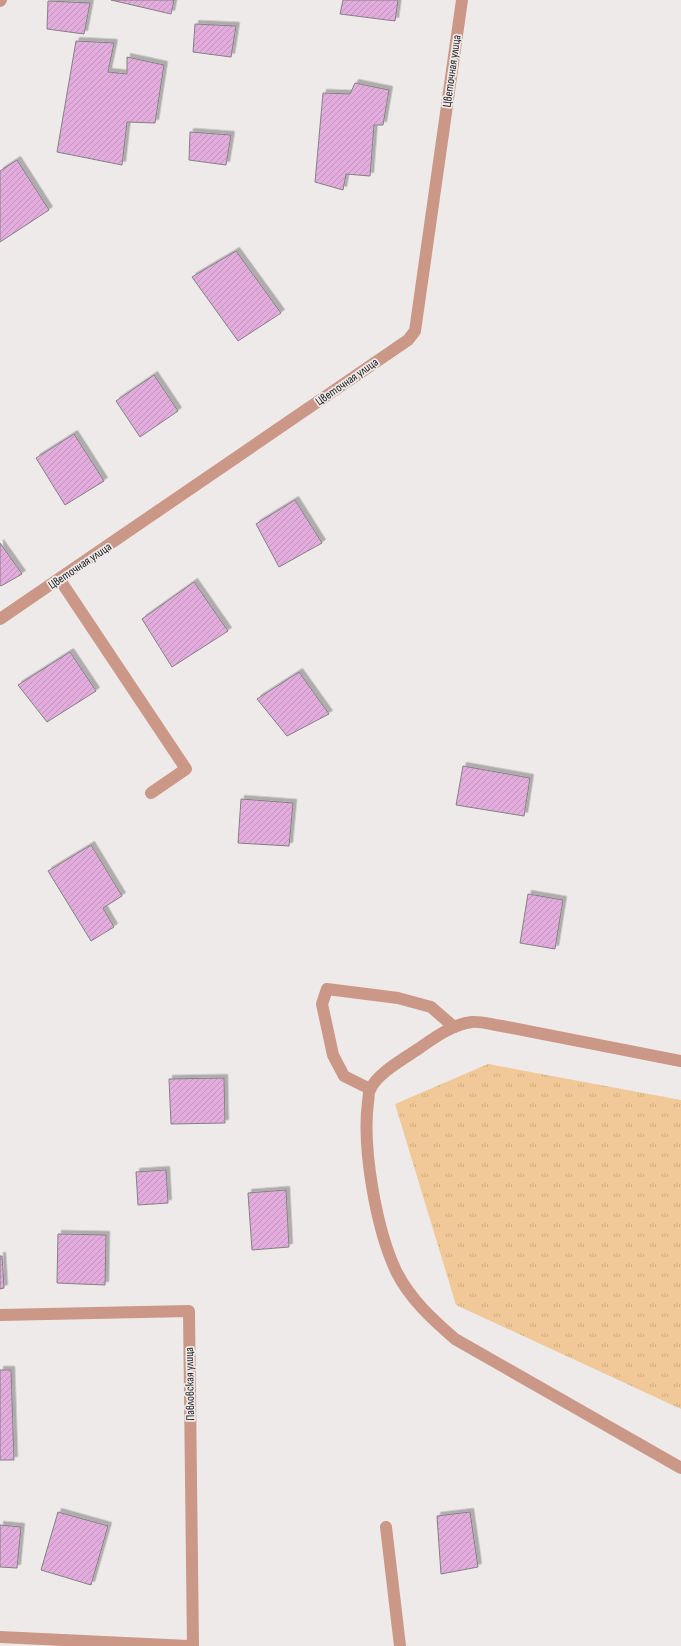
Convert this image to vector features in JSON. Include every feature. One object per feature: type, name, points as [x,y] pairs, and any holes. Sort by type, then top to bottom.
[{"type":"street","name":"Цветочная улица","points":[[0,619],[60,580],[408,340],[415,331],[462,0]]},
{"type":"street","points":[[60,580],[186,768],[151,793]]},
{"type":"street","points":[[370,1089],[344,1076],[333,1056],[322,1004],[327,989],[398,998],[430,1007],[454,1027]]},
{"type":"street","points":[[681,1061],[502,1026],[472,1022],[454,1027],[387,1070],[370,1089],[366,1117],[373,1190],[386,1242],[396,1271],[414,1298],[432,1319],[455,1339],[681,1468]]},
{"type":"street","name":"Павловская улица","points":[[0,1315],[189,1311],[193,1646]]},
{"type":"street","points":[[386,1527],[400,1646]]},
{"type":"street","points":[[0,1637],[188,1646]]},
{"type":"green space","points":[[488,1064],[681,1100],[681,1409],[456,1305],[395,1104]]},
{"type":"building","points":[[111,0],[174,0],[171,14]]},
{"type":"building","points":[[343,0],[398,0],[395,21],[340,14]]},
{"type":"building","points":[[48,1],[90,3],[84,34],[47,29]]},
{"type":"building","points":[[195,24],[236,26],[231,57],[193,52]]},
{"type":"building","points":[[76,41],[114,43],[108,72],[127,74],[127,57],[164,65],[155,123],[127,122],[122,165],[57,152]]},
{"type":"building","points":[[355,83],[389,90],[383,125],[374,125],[370,176],[346,174],[343,190],[315,182],[323,93],[350,94]]},
{"type":"building","points":[[190,132],[231,135],[226,165],[189,160]]},
{"type":"building","points":[[17,160],[49,210],[0,242],[0,171]]},
{"type":"building","points":[[236,251],[281,313],[238,341],[192,277]]},
{"type":"building","points":[[154,375],[178,411],[140,437],[116,401]]},
{"type":"building","points":[[74,434],[104,481],[65,505],[36,458]]},
{"type":"building","points":[[295,500],[322,543],[279,567],[256,524]]},
{"type":"building","points":[[0,543],[22,574],[1,586],[0,585]]},
{"type":"building","points":[[194,582],[228,631],[172,667],[142,619]]},
{"type":"building","points":[[70,652],[96,691],[47,722],[18,685]]},
{"type":"building","points":[[299,672],[329,714],[287,736],[257,699]]},
{"type":"building","points":[[463,766],[530,778],[524,816],[456,805]]},
{"type":"building","points":[[241,799],[293,803],[289,846],[238,843]]},
{"type":"building","points":[[91,845],[122,896],[103,908],[114,927],[91,941],[48,871]]},
{"type":"building","points":[[528,894],[563,900],[555,949],[520,943]]},
{"type":"building","points":[[224,1078],[225,1123],[171,1124],[169,1079]]},
{"type":"building","points":[[166,1170],[168,1203],[138,1205],[136,1172]]},
{"type":"building","points":[[286,1190],[289,1247],[252,1250],[248,1193]]},
{"type":"building","points":[[58,1234],[106,1235],[105,1285],[57,1283]]},
{"type":"building","points":[[0,1256],[2,1256],[4,1288],[0,1289]]},
{"type":"building","points":[[0,1370],[11,1370],[14,1460],[0,1460]]},
{"type":"building","points":[[58,1512],[108,1526],[91,1585],[41,1570]]},
{"type":"building","points":[[470,1512],[478,1567],[441,1574],[437,1516]]},
{"type":"building","points":[[0,1525],[21,1527],[17,1568],[0,1567]]}]
